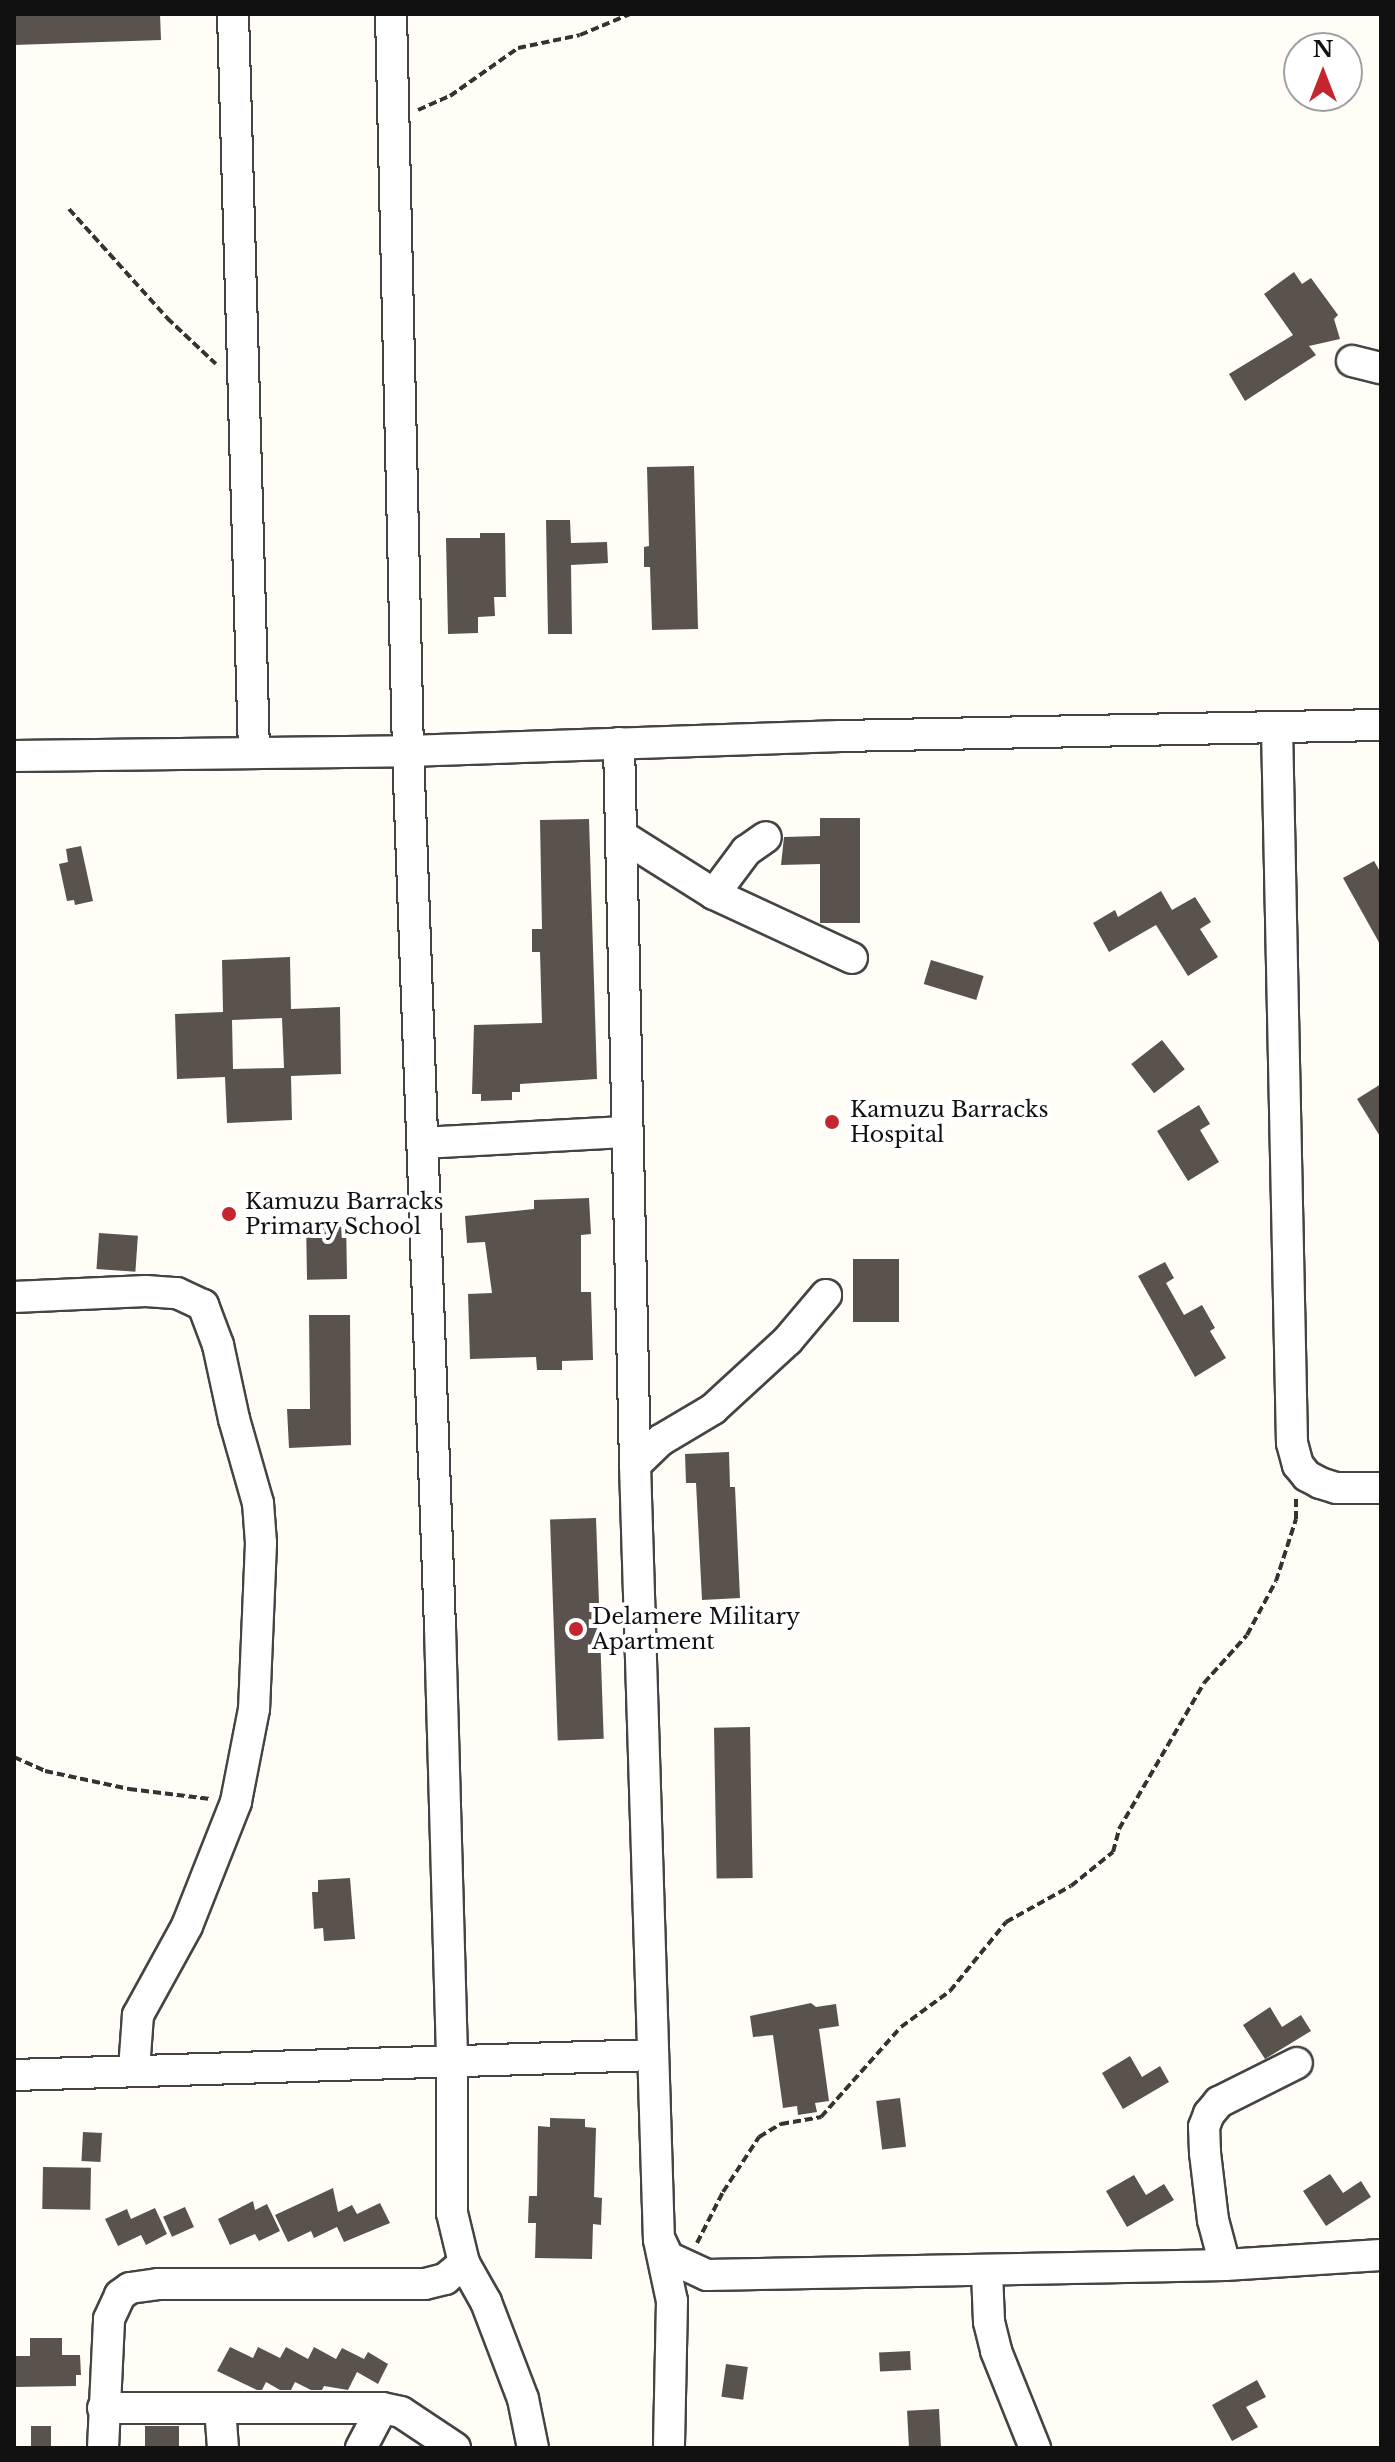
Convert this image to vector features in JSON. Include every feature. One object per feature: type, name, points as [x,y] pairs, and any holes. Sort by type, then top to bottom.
[{"type":"street","points":[[233,14],[254,751]]},
{"type":"street","points":[[391,14],[408,751],[452,2061],[452,2213],[464,2263],[486,2302],[523,2399],[533,2448]]},
{"type":"street","points":[[14,756],[408,751],[1381,725]]},
{"type":"street","points":[[1277,727],[1292,1443],[1298,1465],[1307,1476],[1320,1483],[1336,1488],[1381,1488]]},
{"type":"street","points":[[619,743],[635,1465],[659,2240],[672,2301],[669,2448]]},
{"type":"street","points":[[622,836],[714,894],[852,958]]},
{"type":"street","points":[[714,894],[746,851],[766,837]]},
{"type":"street","points":[[423,1143],[628,1132]]},
{"type":"street","points":[[14,1297],[146,1291],[177,1293],[203,1305],[218,1345],[234,1419],[258,1503],[261,1543],[254,1709],[236,1802],[187,1926],[138,2015],[134,2070]]},
{"type":"street","points":[[635,1465],[661,1440],[713,1409],[788,1340],[826,1295]]},
{"type":"street","points":[[14,2075],[653,2055]]},
{"type":"street","points":[[1225,2265],[1213,2220],[1204,2127],[1209,2114],[1219,2102],[1297,2063]]},
{"type":"street","points":[[659,2240],[668,2257],[685,2268],[707,2275],[987,2272],[1225,2265],[1381,2255]]},
{"type":"street","points":[[103,2448],[109,2319],[120,2295],[130,2288],[158,2284],[425,2284],[445,2279],[464,2263]]},
{"type":"street","points":[[987,2272],[989,2322],[996,2351],[1035,2448]]},
{"type":"street","points":[[103,2408],[382,2408],[401,2412],[455,2448]]},
{"type":"street","points":[[220,2408],[223,2448]]},
{"type":"street","points":[[361,2448],[382,2408]]},
{"type":"path","points":[[394,121],[450,96],[518,48],[580,35],[630,14]]},
{"type":"path","points":[[69,209],[167,318],[215,363],[220,378]]},
{"type":"path","points":[[685,2268],[723,2192],[759,2137],[781,2124],[821,2117],[901,2027],[950,1991],[1006,1922],[1071,1886],[1113,1852],[1119,1829],[1204,1683],[1247,1635],[1276,1581],[1296,1519],[1298,1465]]},
{"type":"path","points":[[14,1757],[45,1771],[129,1789],[236,1802]]},
{"type":"building","points":[[14,14],[160,14],[161,40],[14,45]]},
{"type":"building","points":[[1294,272],[1302,284],[1311,278],[1338,315],[1334,319],[1340,339],[1309,346],[1316,355],[1245,401],[1229,374],[1293,335],[1264,294]]},
{"type":"building","points":[[694,466],[698,629],[652,630],[650,567],[644,567],[644,547],[649,546],[647,467]]},
{"type":"building","points":[[546,520],[570,520],[571,543],[607,542],[608,563],[571,565],[572,634],[548,634]]},
{"type":"building","points":[[480,533],[505,533],[506,597],[494,597],[495,616],[478,617],[478,633],[448,634],[446,538],[480,538]]},
{"type":"building","points":[[820,818],[860,818],[860,923],[820,923],[820,864],[781,865],[784,837],[820,836]]},
{"type":"building","points":[[589,819],[597,1079],[520,1084],[520,1092],[512,1092],[512,1100],[481,1101],[481,1094],[472,1094],[474,1025],[542,1023],[540,952],[532,952],[532,929],[542,929],[540,820]]},
{"type":"building","points":[[81,846],[93,901],[75,905],[74,900],[67,901],[59,864],[68,862],[66,849]]},
{"type":"building","points":[[1374,861],[1381,873],[1381,946],[1343,878]]},
{"type":"building","points":[[1161,891],[1172,910],[1195,897],[1211,922],[1200,929],[1218,957],[1188,976],[1156,925],[1109,952],[1093,923],[1115,910],[1118,917]]},
{"type":"building","points":[[290,957],[291,1009],[340,1007],[341,1074],[291,1076],[292,1120],[227,1123],[225,1077],[177,1079],[175,1014],[223,1012],[222,960]],"holes":[[[282,1018],[284,1068],[233,1069],[232,1020]]]},
{"type":"building","points":[[931,960],[984,976],[976,1000],[924,984]]},
{"type":"building","points":[[1162,1040],[1185,1069],[1154,1093],[1131,1064]]},
{"type":"building","points":[[1381,1084],[1381,1138],[1357,1099]]},
{"type":"building","points":[[1199,1105],[1210,1124],[1200,1130],[1219,1162],[1188,1181],[1157,1131]]},
{"type":"building","points":[[589,1198],[591,1234],[581,1235],[581,1292],[591,1292],[593,1360],[562,1361],[562,1370],[537,1370],[536,1357],[470,1359],[468,1294],[492,1293],[485,1242],[467,1243],[465,1216],[534,1209],[534,1200]]},
{"type":"building","points":[[346,1220],[347,1279],[307,1280],[306,1221]]},
{"type":"building","points":[[99,1233],[138,1236],[135,1272],[96,1269]]},
{"type":"building","points":[[853,1259],[899,1259],[899,1322],[853,1322]]},
{"type":"building","points":[[1165,1262],[1174,1278],[1166,1283],[1184,1315],[1202,1305],[1215,1328],[1210,1331],[1226,1358],[1195,1377],[1138,1276]]},
{"type":"building","points":[[309,1315],[350,1315],[351,1445],[289,1448],[287,1409],[310,1409]]},
{"type":"building","points":[[729,1452],[730,1487],[735,1487],[740,1598],[702,1600],[696,1483],[686,1483],[685,1454]]},
{"type":"building","name":"Delamere Military Apartment","points":[[596,1518],[604,1739],[558,1740],[550,1520]]},
{"type":"building","points":[[750,1727],[753,1878],[717,1879],[714,1728]]},
{"type":"building","points":[[350,1878],[355,1939],[324,1941],[323,1928],[314,1929],[312,1892],[318,1892],[318,1880]]},
{"type":"building","points":[[811,2003],[816,2007],[836,2004],[839,2026],[819,2029],[829,2101],[815,2103],[817,2112],[798,2115],[797,2106],[783,2108],[773,2035],[753,2037],[750,2016]]},
{"type":"building","points":[[1270,2007],[1282,2027],[1301,2015],[1311,2031],[1265,2059],[1243,2025]]},
{"type":"building","points":[[1130,2056],[1142,2077],[1160,2066],[1169,2082],[1123,2109],[1102,2073]]},
{"type":"building","points":[[900,2098],[906,2147],[882,2150],[876,2101]]},
{"type":"building","points":[[550,2118],[585,2119],[585,2127],[596,2128],[594,2197],[602,2198],[601,2225],[593,2224],[592,2259],[535,2258],[536,2223],[528,2223],[529,2196],[537,2196],[538,2126],[550,2127]]},
{"type":"building","points":[[83,2132],[102,2133],[100,2162],[81,2161]]},
{"type":"building","points":[[43,2167],[91,2168],[90,2210],[42,2209]]},
{"type":"building","points":[[1330,2174],[1343,2193],[1361,2181],[1371,2197],[1326,2226],[1303,2191]]},
{"type":"building","points":[[1134,2175],[1146,2195],[1164,2184],[1174,2200],[1127,2227],[1106,2191]]},
{"type":"building","points":[[333,2188],[338,2212],[352,2205],[357,2214],[380,2203],[390,2223],[344,2242],[337,2227],[314,2238],[311,2231],[288,2242],[275,2215]]},
{"type":"building","points":[[253,2201],[255,2210],[267,2204],[280,2231],[259,2241],[255,2234],[230,2245],[218,2219]]},
{"type":"building","points":[[185,2207],[194,2227],[172,2237],[163,2217]]},
{"type":"building","points":[[155,2208],[167,2234],[146,2245],[141,2235],[118,2246],[105,2219],[127,2209],[131,2219]]},
{"type":"building","points":[[30,2338],[62,2338],[62,2355],[80,2355],[81,2375],[76,2375],[76,2386],[14,2387],[14,2356],[30,2356]]},
{"type":"building","points":[[230,2347],[253,2358],[258,2347],[280,2358],[286,2347],[308,2359],[314,2347],[336,2359],[342,2348],[364,2359],[368,2352],[388,2364],[378,2384],[357,2372],[348,2390],[324,2386],[322,2390],[311,2390],[295,2382],[291,2390],[280,2390],[266,2382],[262,2390],[257,2390],[217,2371]]},
{"type":"building","points":[[910,2351],[911,2370],[880,2372],[879,2353]]},
{"type":"building","points":[[726,2364],[748,2367],[743,2400],[721,2397]]},
{"type":"building","points":[[1257,2380],[1266,2397],[1246,2407],[1258,2427],[1232,2441],[1212,2405]]},
{"type":"building","points":[[939,2409],[941,2448],[909,2448],[907,2411]]},
{"type":"building","points":[[31,2426],[51,2426],[51,2448],[31,2448]]},
{"type":"building","points":[[145,2426],[179,2426],[179,2448],[145,2448]]},
{"type":"place","name":"Kamuzu Barracks Hospital","points":[[832,1122]]},
{"type":"place","name":"Kamuzu Barracks Primary School","points":[[229,1214]]},
{"type":"place","name":"Delamere Military Apartment","points":[[576,1629]]}]
